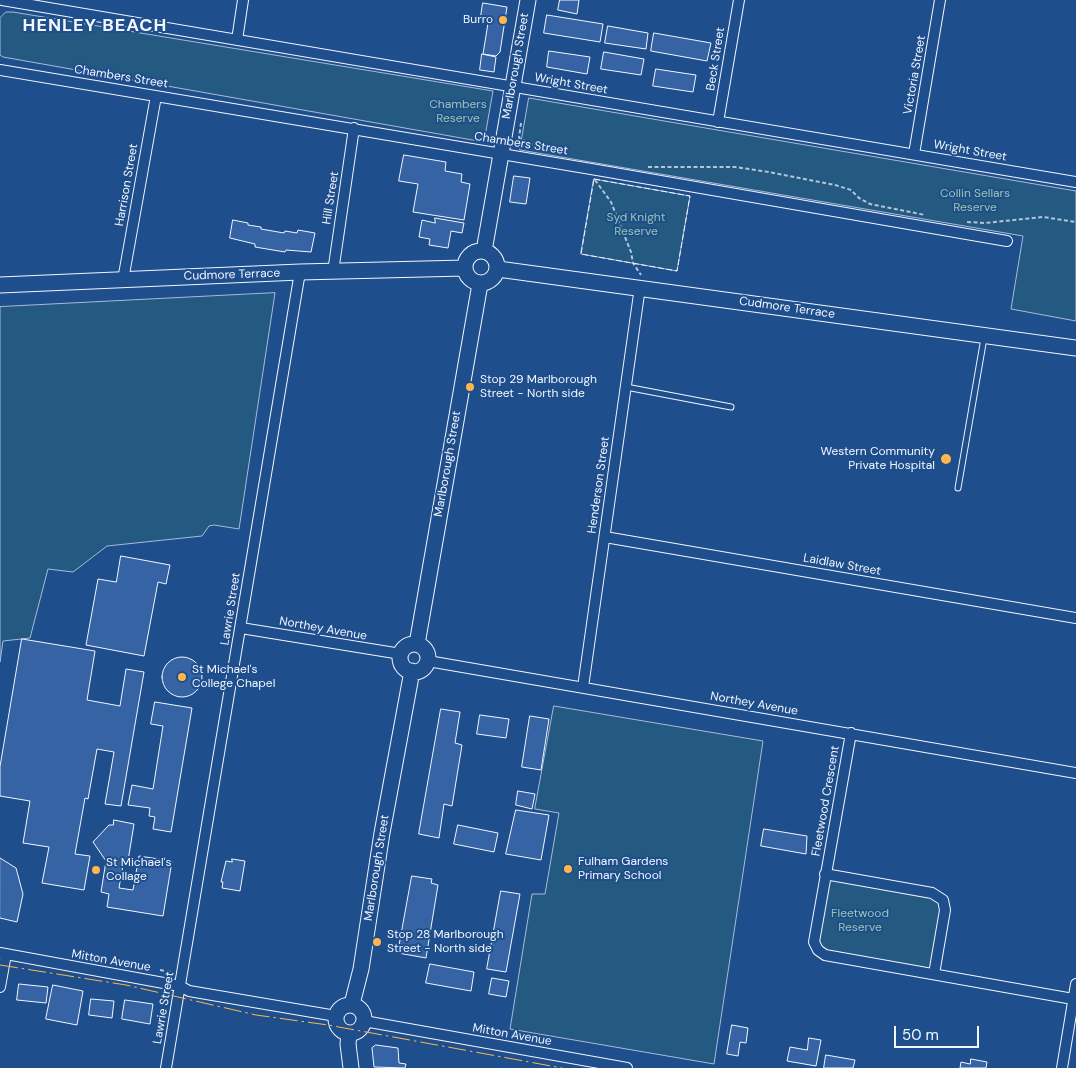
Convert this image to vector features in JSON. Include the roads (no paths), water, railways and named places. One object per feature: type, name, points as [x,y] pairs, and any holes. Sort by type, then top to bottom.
[{"type":"street","name":"Wright Street","points":[[2,0],[1076,182]]},
{"type":"street","points":[[237,40],[244,0]]},
{"type":"street","name":"Marlborough Street","points":[[484,251],[528,0]]},
{"type":"street","name":"Beck Street","points":[[718,122],[739,0]]},
{"type":"street","name":"Victoria Street","points":[[914,154],[940,0]]},
{"type":"street","name":"Chambers Street","points":[[0,70],[354,128],[1007,241]]},
{"type":"street","name":"Harrison Street","points":[[123,280],[156,96]]},
{"type":"street","name":"Hill Street","points":[[332,272],[354,128]]},
{"type":"street","points":[[484,251],[496,259],[498,269],[490,282],[480,284],[470,279],[466,274],[465,268],[468,258],[473,253],[484,251]]},
{"type":"street","name":"Cudmore Terrace","points":[[0,285],[300,272],[465,268]]},
{"type":"street","name":"Cudmore Terrace","points":[[498,269],[1076,348]]},
{"type":"street","name":"Lawrie Street","points":[[166,1068],[300,272]]},
{"type":"street","name":"Marlborough Street","points":[[417,644],[480,284]]},
{"type":"street","name":"Henderson Street","points":[[583,687],[640,287]]},
{"type":"street","name":"Laidlaw Street","points":[[605,537],[1076,618]]},
{"type":"street","name":"Northey Avenue","points":[[241,628],[400,654]]},
{"type":"street","points":[[417,644],[426,651],[428,661],[420,670],[412,671],[404,667],[400,654],[407,645],[417,644]]},
{"type":"street","name":"Northey Avenue","points":[[428,661],[1076,773]]},
{"type":"street","name":"Marlborough Street","points":[[352,1004],[361,969],[382,833],[412,671]]},
{"type":"street","name":"Fleetwood Crescent","points":[[851,733],[814,942],[818,950],[825,955],[1073,999]]},
{"type":"street","name":"Fleetwood Crescent","points":[[826,874],[932,893],[944,900],[946,910],[934,974]]},
{"type":"street","points":[[0,987],[3,954]]},
{"type":"street","name":"Mitton Avenue","points":[[3,954],[180,986],[189,991],[336,1016]]},
{"type":"street","points":[[1062,1068],[1076,984]]},
{"type":"street","points":[[352,1004],[362,1011],[364,1021],[357,1031],[349,1033],[340,1029],[336,1024],[336,1016],[342,1006],[352,1004]]},
{"type":"street","name":"Mitton Avenue","points":[[364,1021],[580,1064],[627,1068]]},
{"type":"street","points":[[349,1033],[348,1044],[351,1068]]},
{"type":"lane","points":[[958,488],[985,335]]},
{"type":"lane","points":[[625,387],[731,407]]},
{"type":"place","name":"Burro","points":[[503,20]]},
{"type":"place","name":"Stop 29 Marlborough Street - North side","points":[[470,387]]},
{"type":"place","name":"Western Community Private Hospital","points":[[946,459]]},
{"type":"place","name":"St Michael's College Chapel","points":[[182,677]]},
{"type":"place","name":"Fulham Gardens Primary School","points":[[568,869]]},
{"type":"place","name":"St Michael's Collage","points":[[96,870]]},
{"type":"place","name":"Stop 28 Marlborough Street - North side","points":[[377,942]]},
{"type":"district","name":"HENLEY BEACH","points":[[95,26]]},
{"type":"park label","name":"Chambers Reserve","points":[[458,112]]},
{"type":"park label","name":"Collin Sellars Reserve","points":[[975,201]]},
{"type":"park label","name":"Syd Knight Reserve","points":[[636,225]]},
{"type":"park label","name":"Fleetwood Reserve","points":[[860,921]]}]
